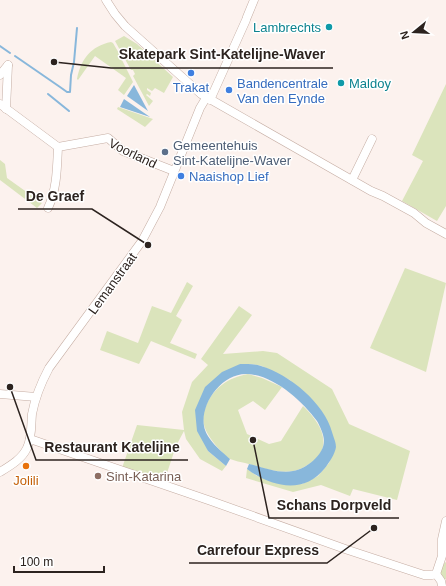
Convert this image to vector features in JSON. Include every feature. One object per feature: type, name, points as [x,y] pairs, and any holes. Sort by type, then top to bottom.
[{"type":"street","points":[[106,0],[125,26],[208,99],[371,192],[383,196],[414,212],[426,223],[446,234]]},
{"type":"street","name":"Lemanstraat","points":[[30,439],[32,414],[36,396],[43,378],[146,235],[160,207],[200,108],[208,99],[254,0]]},
{"type":"street","points":[[0,75],[8,64],[3,107],[58,147],[57,180],[48,208]]},
{"type":"street","name":"Voorland","points":[[58,147],[108,138],[123,151],[174,171]]},
{"type":"street","points":[[352,180],[372,140]]},
{"type":"street","points":[[0,394],[36,396]]},
{"type":"street","points":[[0,472],[20,458],[27,448],[30,439],[348,550],[424,575],[436,574]]},
{"type":"street","points":[[442,585],[436,574],[442,556],[442,539],[446,521]]},
{"type":"green space","points":[[124,36],[137,44],[173,77],[164,93],[155,88],[152,91],[147,88],[147,90],[151,93],[150,96],[147,94],[146,95],[153,101],[149,106],[133,76],[135,74],[133,70],[131,70],[115,41]]},
{"type":"green space","points":[[111,42],[120,55],[118,56],[120,60],[122,60],[133,82],[124,95],[118,90],[126,78],[95,56],[78,80],[77,79],[81,65],[88,54],[98,47]]},
{"type":"green space","points":[[446,84],[446,206],[437,221],[402,201],[423,161],[412,155]]},
{"type":"green space","points":[[118,107],[153,119],[145,127],[117,109]]},
{"type":"green space","points":[[0,160],[5,164],[7,178],[42,203],[37,208],[0,180]]},
{"type":"green space","points":[[405,268],[446,283],[426,372],[370,348]]},
{"type":"green space","points":[[187,282],[193,286],[176,316],[182,320],[170,343],[197,354],[195,359],[151,341],[139,364],[100,350],[107,331],[138,343],[152,306],[171,313]]},
{"type":"green space","points":[[239,306],[252,315],[223,354],[263,351],[277,353],[332,389],[349,424],[410,451],[397,500],[353,489],[350,496],[321,485],[293,492],[246,478],[247,469],[257,476],[302,484],[318,476],[329,463],[336,446],[290,380],[262,366],[251,364],[240,364],[196,410],[208,451],[226,466],[222,471],[200,459],[186,439],[184,431],[176,446],[164,482],[122,468],[137,425],[184,430],[182,412],[192,382],[208,365],[201,359]]},
{"type":"green space","points":[[248,374],[262,378],[282,387],[265,410],[253,401],[238,410],[247,434],[269,444],[281,441],[303,406],[319,426],[322,433],[323,448],[312,462],[301,469],[293,471],[281,472],[269,470],[230,459],[211,439],[205,429],[203,418],[209,399],[222,384],[234,378]]},
{"type":"green space","points":[[446,562],[446,579],[444,579],[440,574],[442,565]]},
{"type":"water","points":[[134,85],[148,111],[127,96]]},
{"type":"water","points":[[124,99],[150,117],[120,107]]},
{"type":"water","points":[[240,364],[259,365],[283,376],[294,383],[314,401],[322,411],[328,421],[336,447],[330,461],[317,477],[297,485],[277,484],[256,475],[247,469],[249,464],[282,472],[298,470],[309,464],[318,456],[324,441],[322,431],[317,421],[296,398],[278,384],[258,376],[248,374],[230,378],[215,391],[206,408],[204,426],[205,431],[211,440],[230,459],[226,466],[208,451],[197,431],[195,410],[205,387],[222,372]]},
{"type":"waterway","points":[[15,56],[67,92],[70,92],[77,28]]},
{"type":"waterway","points":[[0,46],[10,53]]},
{"type":"waterway","points":[[48,94],[69,111]]},
{"type":"place","name":"Lambrechts","points":[[329,27]]},
{"type":"place","name":"Skatepark Sint-Katelijne-Waver","points":[[54,62]]},
{"type":"place","name":"Trakat","points":[[191,73]]},
{"type":"place","name":"Maldoy","points":[[341,83]]},
{"type":"place","name":"Bandencentrale Van den Eynde","points":[[229,90]]},
{"type":"place","name":"Gemeentehuis Sint-Katelijne-Waver","points":[[165,152]]},
{"type":"place","name":"Naaishop Lief","points":[[181,176]]},
{"type":"place","name":"De Graef","points":[[148,245]]},
{"type":"place","name":"Restaurant Katelijne","points":[[10,387]]},
{"type":"place","name":"Schans Dorpveld","points":[[253,440]]},
{"type":"place","name":"Jolili","points":[[26,466]]},
{"type":"place","name":"Sint-Katarina","points":[[98,476]]},
{"type":"place","name":"Carrefour Express","points":[[374,528]]}]
